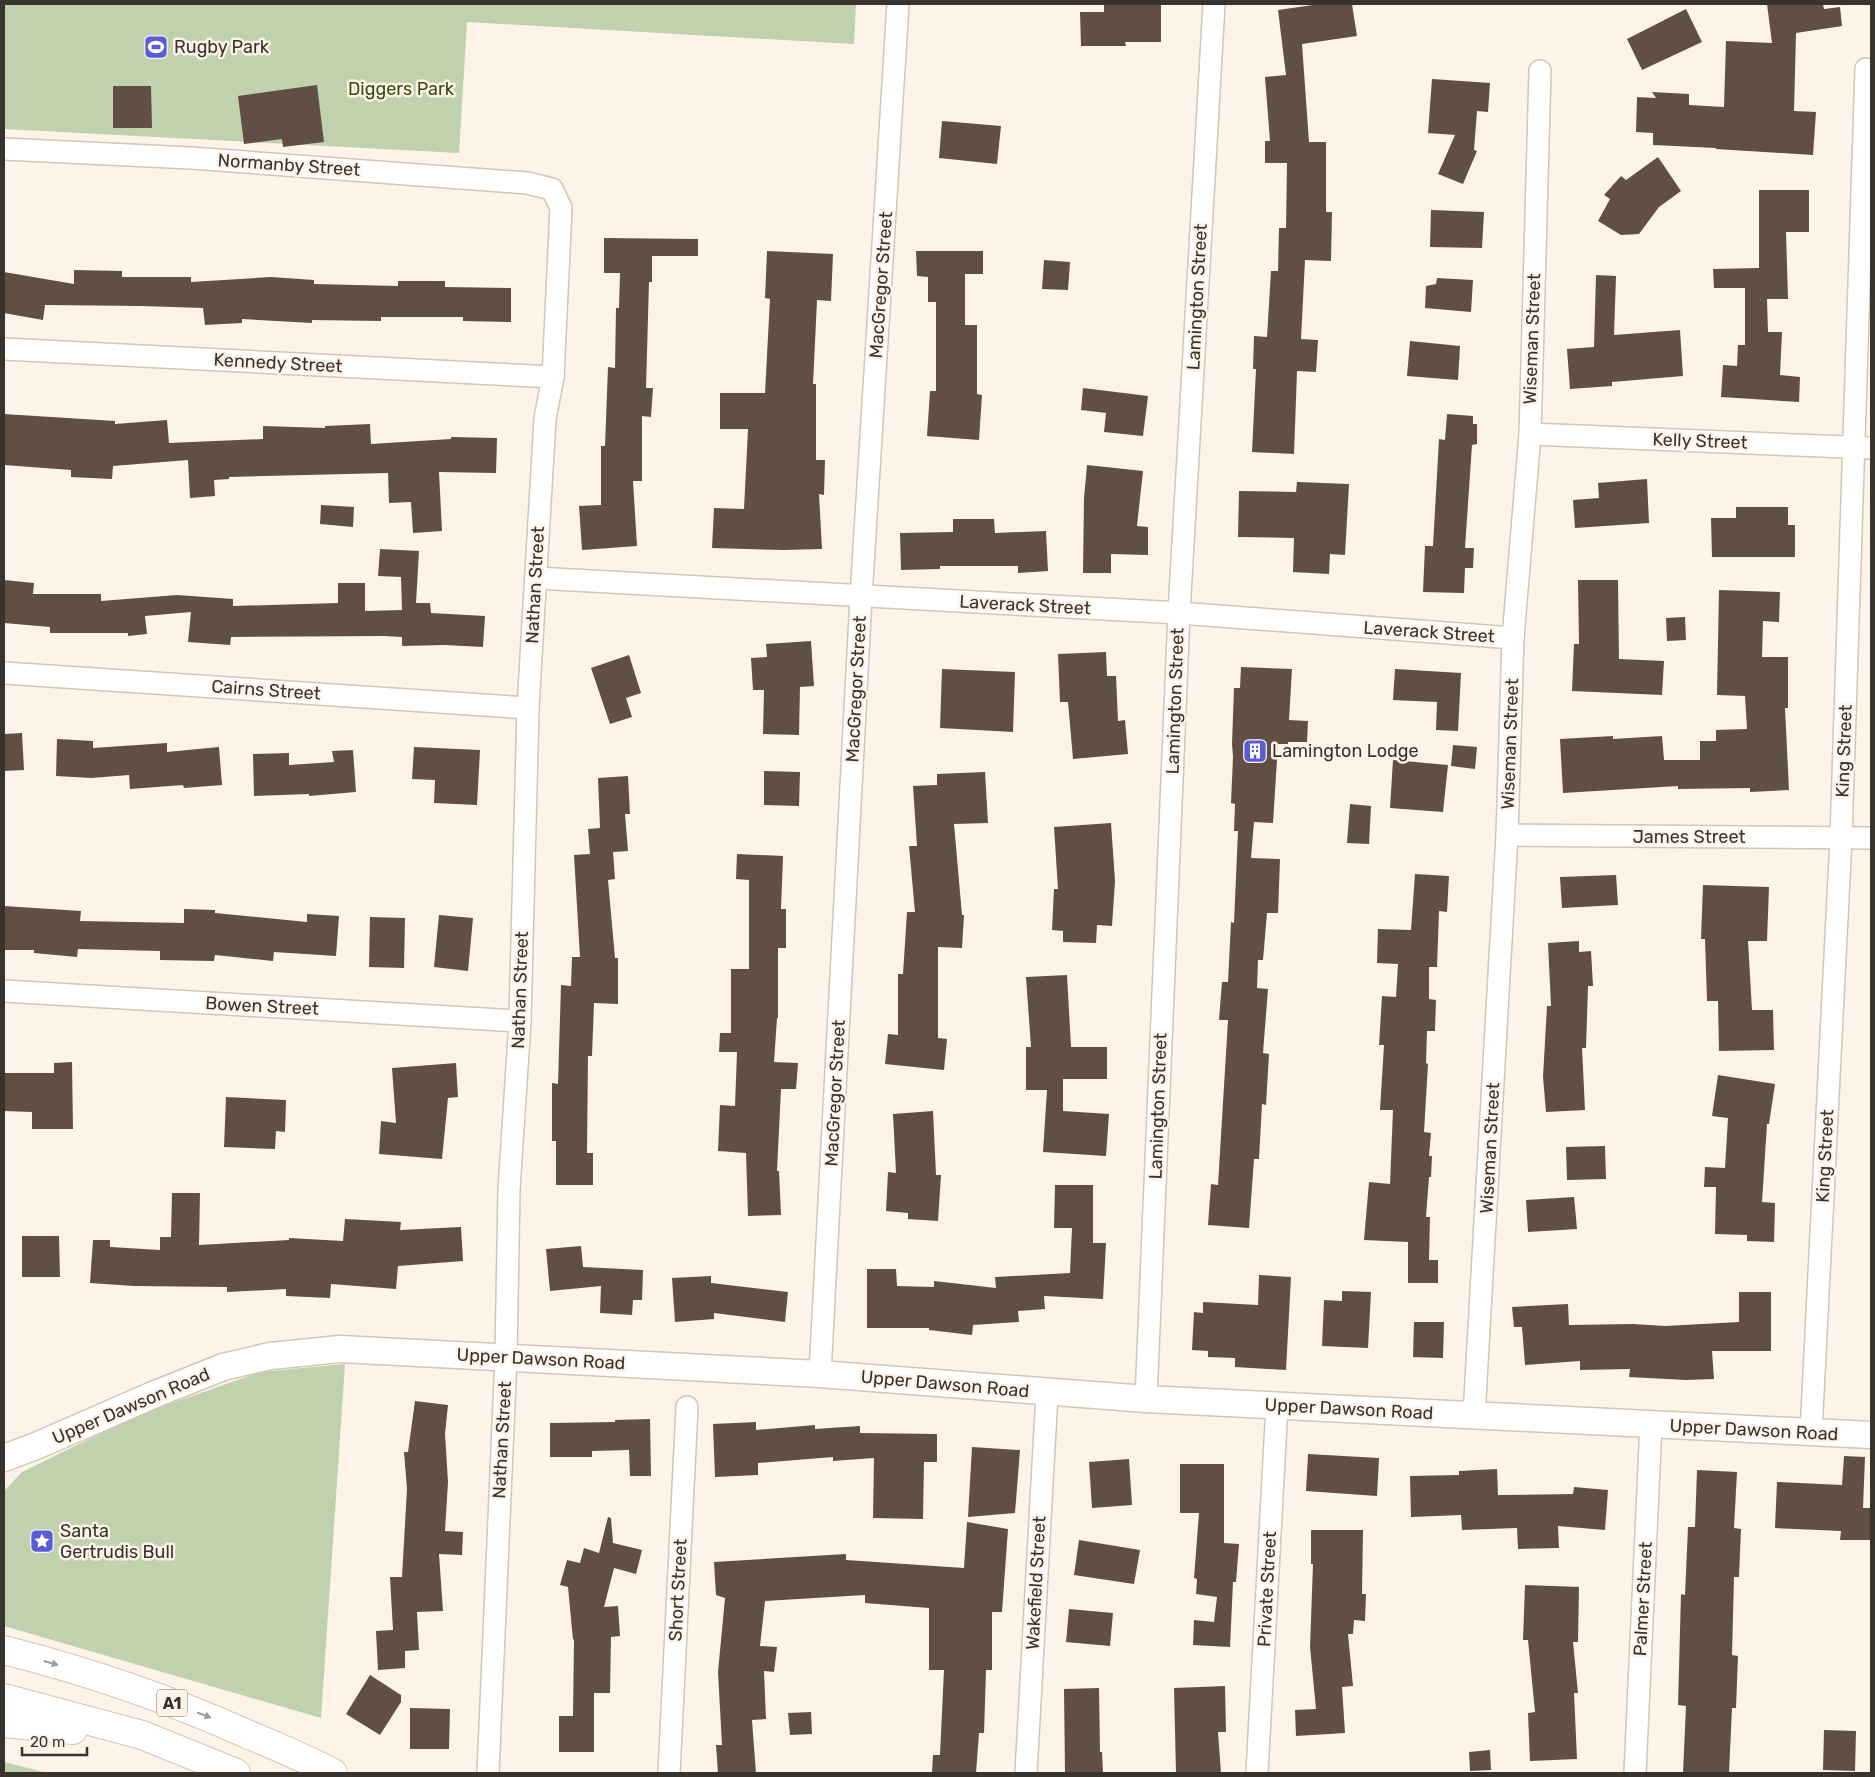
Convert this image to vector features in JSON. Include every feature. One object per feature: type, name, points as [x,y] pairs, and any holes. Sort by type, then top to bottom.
[{"type":"highway","name":"A1","points":[[4,1650],[130,1687],[213,1719],[311,1761],[333,1773]]},
{"type":"highway","name":"A1","points":[[4,1698],[142,1736],[236,1773]]},
{"type":"highway","points":[[4,1724],[142,1736]]},
{"type":"street","name":"MacGregor Street","points":[[820,1374],[861,597],[898,4]]},
{"type":"street","name":"Lamington Street","points":[[1146,1399],[1179,613],[1214,4]]},
{"type":"street","name":"King Street","points":[[1811,1433],[1863,448],[1866,69]]},
{"type":"street","name":"Wiseman Street","points":[[1474,1416],[1507,835],[1513,638],[1530,434],[1540,71]]},
{"type":"street","name":"Normanby Street","points":[[4,149],[191,158],[527,183],[552,189],[561,208]]},
{"type":"street","name":"Nathan Street","points":[[488,1773],[506,1357],[509,1189],[520,1021],[528,708],[545,419],[553,377],[561,208]]},
{"type":"street","name":"Kennedy Street","points":[[4,349],[553,377]]},
{"type":"street","name":"Kelly Street","points":[[1530,434],[1863,448]]},
{"type":"street","name":"Laverack Street","points":[[536,578],[1179,613],[1513,638]]},
{"type":"street","name":"Cairns Street","points":[[4,673],[528,708]]},
{"type":"street","name":"James Street","points":[[1507,835],[1871,838]]},
{"type":"street","name":"Bowen Street","points":[[4,991],[520,1021]]},
{"type":"street","name":"Upper Dawson Road","points":[[4,1458],[223,1367],[270,1356],[340,1348],[820,1374],[1046,1393],[1146,1399],[1871,1435]]},
{"type":"street","name":"Wakefield Street","points":[[1026,1773],[1046,1393]]},
{"type":"street","name":"Private Street","points":[[1257,1773],[1277,1405]]},
{"type":"street","name":"Short Street","points":[[669,1773],[687,1407]]},
{"type":"street","name":"Palmer Street","points":[[1635,1773],[1651,1424]]},
{"type":"street","name":"Upper Dawson Road","points":[[4,1471],[36,1446]]},
{"type":"green space","name":"Diggers Park","points":[[4,4],[856,4],[854,44],[467,22],[459,153],[4,129]]},
{"type":"green space","points":[[345,1364],[321,1718],[4,1626],[4,1491],[22,1472],[138,1415],[260,1372]]},
{"type":"green space","points":[[4,1762],[44,1772],[50,1773],[4,1773]]},
{"type":"building","points":[[1104,4],[1161,4],[1161,42],[1125,42],[1126,46],[1081,46],[1080,12],[1104,12]]},
{"type":"building","points":[[1320,4],[1352,4],[1357,36],[1302,44],[1309,142],[1326,142],[1326,212],[1332,212],[1331,261],[1305,260],[1301,339],[1318,340],[1316,372],[1297,371],[1294,454],[1252,452],[1256,369],[1253,369],[1254,336],[1267,337],[1271,271],[1278,271],[1279,228],[1286,228],[1287,163],[1265,163],[1265,141],[1270,141],[1265,77],[1286,75],[1278,10]]},
{"type":"building","points":[[1767,4],[1823,4],[1824,9],[1840,7],[1842,26],[1796,33],[1794,111],[1816,112],[1813,155],[1653,145],[1653,133],[1636,132],[1637,97],[1656,98],[1652,92],[1689,94],[1689,105],[1724,107],[1726,41],[1772,43]]},
{"type":"building","points":[[1686,9],[1702,42],[1642,70],[1627,39]]},
{"type":"building","points":[[1432,79],[1490,83],[1488,112],[1477,111],[1474,150],[1477,151],[1463,184],[1438,174],[1455,135],[1428,133]]},
{"type":"building","points":[[317,85],[324,142],[283,147],[282,139],[244,144],[238,96]]},
{"type":"building","points":[[113,86],[151,86],[152,128],[113,128]]},
{"type":"building","points":[[942,121],[1001,126],[997,164],[939,158]]},
{"type":"building","points":[[1658,157],[1681,191],[1659,207],[1639,234],[1621,235],[1598,221],[1610,199],[1604,195],[1621,176],[1626,180]]},
{"type":"building","points":[[1759,190],[1809,190],[1809,232],[1786,232],[1788,299],[1767,299],[1768,332],[1782,332],[1780,375],[1800,377],[1799,402],[1721,397],[1723,365],[1737,366],[1738,345],[1745,345],[1745,288],[1714,288],[1713,269],[1759,268]]},
{"type":"building","points":[[1431,210],[1484,212],[1482,248],[1430,247]]},
{"type":"building","points":[[604,238],[698,239],[698,256],[652,256],[652,282],[649,282],[646,388],[653,388],[651,417],[642,416],[642,481],[633,481],[637,546],[582,550],[579,506],[601,505],[601,446],[605,446],[608,367],[615,368],[616,308],[619,308],[620,273],[604,273]]},
{"type":"building","points":[[767,251],[833,254],[831,301],[817,300],[813,384],[816,384],[816,460],[825,460],[824,495],[819,494],[822,549],[712,548],[714,508],[744,509],[748,429],[720,429],[720,393],[765,393],[770,299],[765,298]]},
{"type":"building","points":[[916,251],[983,251],[983,274],[965,274],[965,325],[977,325],[977,394],[982,395],[979,440],[927,436],[930,391],[936,391],[936,302],[928,302],[928,277],[917,276]]},
{"type":"building","points":[[1044,260],[1070,262],[1068,290],[1042,289]]},
{"type":"building","points":[[74,270],[122,271],[122,277],[191,277],[191,282],[271,277],[314,280],[314,284],[398,286],[398,281],[445,281],[445,287],[511,288],[511,322],[463,321],[463,317],[381,317],[381,321],[312,320],[312,323],[242,319],[242,323],[205,325],[203,308],[141,306],[45,305],[43,320],[4,313],[4,272],[74,284]]},
{"type":"building","points":[[1596,275],[1616,276],[1614,335],[1680,330],[1683,376],[1612,382],[1612,386],[1570,389],[1567,349],[1594,347]]},
{"type":"building","points":[[1437,278],[1473,280],[1471,312],[1425,308],[1426,286],[1436,284]]},
{"type":"building","points":[[1410,341],[1460,346],[1458,380],[1407,376]]},
{"type":"building","points":[[1083,388],[1148,396],[1143,436],[1104,432],[1106,413],[1081,410]]},
{"type":"building","points":[[4,414],[115,421],[115,424],[167,420],[169,443],[263,439],[263,426],[325,428],[325,426],[370,424],[371,444],[451,439],[451,437],[497,438],[496,473],[439,472],[442,531],[413,533],[411,502],[389,503],[388,473],[229,477],[229,479],[214,480],[215,496],[190,498],[188,460],[113,466],[112,479],[71,477],[71,470],[4,465]]},
{"type":"building","points":[[1447,414],[1473,416],[1473,424],[1477,424],[1477,444],[1472,445],[1465,548],[1474,548],[1473,568],[1465,568],[1464,593],[1423,592],[1425,546],[1433,546],[1439,439],[1445,440]]},
{"type":"building","points":[[1087,465],[1143,471],[1137,526],[1148,527],[1148,555],[1111,554],[1111,573],[1083,573],[1084,498]]},
{"type":"building","points":[[1647,479],[1649,523],[1575,528],[1573,500],[1599,498],[1598,483]]},
{"type":"building","points":[[1297,482],[1349,484],[1345,555],[1330,554],[1329,574],[1293,572],[1294,538],[1238,537],[1239,491],[1296,492]]},
{"type":"building","points":[[321,505],[354,507],[353,527],[320,524]]},
{"type":"building","points":[[1736,507],[1788,507],[1788,525],[1795,525],[1795,557],[1712,557],[1711,518],[1736,518]]},
{"type":"building","points":[[953,519],[994,519],[995,533],[1046,531],[1048,571],[1018,573],[1018,566],[940,566],[940,569],[901,570],[900,533],[953,532]]},
{"type":"building","points":[[380,549],[419,551],[416,603],[430,603],[431,613],[485,616],[483,647],[445,645],[402,646],[402,637],[384,636],[231,637],[230,645],[188,642],[191,612],[145,616],[147,634],[128,636],[128,633],[50,633],[50,627],[4,623],[4,580],[34,583],[33,594],[101,594],[101,601],[177,595],[233,599],[233,606],[338,603],[338,583],[365,583],[365,611],[402,610],[401,577],[378,576]]},
{"type":"building","points":[[1578,580],[1618,580],[1619,659],[1664,661],[1662,695],[1572,691],[1574,644],[1579,644]]},
{"type":"building","points":[[1719,590],[1780,592],[1779,622],[1763,621],[1762,657],[1788,657],[1788,708],[1785,708],[1789,790],[1750,792],[1750,788],[1678,789],[1678,786],[1563,793],[1560,739],[1613,736],[1613,739],[1662,736],[1664,760],[1700,760],[1700,741],[1716,741],[1716,730],[1747,729],[1745,696],[1717,695]]},
{"type":"building","points":[[1685,617],[1686,640],[1667,641],[1666,618]]},
{"type":"building","points":[[811,641],[814,686],[800,687],[799,735],[763,734],[764,690],[753,690],[751,658],[767,657],[766,644]]},
{"type":"building","points":[[1106,652],[1107,676],[1116,676],[1118,721],[1125,720],[1128,754],[1073,759],[1068,702],[1060,702],[1058,654]]},
{"type":"building","points":[[629,655],[641,693],[626,698],[632,717],[610,724],[591,668]]},
{"type":"building","points":[[1241,667],[1292,669],[1289,720],[1308,721],[1307,742],[1278,744],[1273,823],[1254,822],[1251,858],[1280,859],[1278,913],[1267,913],[1263,960],[1258,960],[1257,988],[1268,989],[1263,1053],[1269,1054],[1266,1105],[1262,1104],[1259,1159],[1254,1159],[1249,1228],[1208,1225],[1211,1184],[1218,1185],[1228,1020],[1219,1020],[1222,982],[1228,982],[1231,922],[1234,923],[1238,831],[1234,831],[1235,804],[1231,803],[1232,744],[1234,688],[1240,688]]},
{"type":"building","points":[[942,669],[1015,672],[1013,732],[940,728]]},
{"type":"building","points":[[1395,669],[1461,673],[1458,731],[1436,730],[1437,702],[1393,700]]},
{"type":"building","points":[[22,733],[24,770],[4,771],[4,734]]},
{"type":"building","points":[[57,739],[93,741],[93,748],[167,743],[167,752],[219,747],[222,785],[184,788],[183,785],[130,789],[129,775],[91,778],[56,776]]},
{"type":"building","points":[[1453,745],[1477,747],[1475,769],[1451,766]]},
{"type":"building","points":[[414,747],[480,750],[477,805],[434,803],[435,780],[412,779]]},
{"type":"building","points":[[353,750],[356,792],[309,796],[309,794],[254,796],[253,754],[289,753],[289,765],[334,762],[332,751]]},
{"type":"building","points":[[1393,760],[1448,765],[1443,812],[1390,808]]},
{"type":"building","points":[[764,771],[800,772],[799,806],[764,805]]},
{"type":"building","points":[[985,772],[988,823],[954,824],[962,915],[964,915],[962,948],[938,947],[938,1038],[947,1039],[944,1070],[885,1064],[888,1034],[898,1035],[898,974],[903,974],[907,912],[915,912],[909,846],[917,846],[913,786],[937,785],[937,774]]},
{"type":"building","points":[[628,776],[630,814],[625,814],[628,851],[613,852],[615,879],[608,880],[615,958],[618,958],[618,1004],[594,1003],[592,1056],[588,1056],[587,1153],[593,1153],[593,1185],[556,1185],[556,1141],[552,1141],[552,1083],[558,1084],[561,985],[571,986],[572,957],[580,957],[574,855],[590,854],[588,829],[600,828],[598,778]]},
{"type":"building","points":[[1350,804],[1371,806],[1369,844],[1347,843]]},
{"type":"building","points":[[1111,823],[1115,881],[1112,926],[1097,925],[1096,943],[1063,942],[1063,931],[1052,930],[1054,889],[1058,889],[1054,827]]},
{"type":"building","points":[[737,854],[783,856],[781,909],[786,909],[786,948],[778,948],[778,1018],[774,1062],[798,1063],[796,1089],[781,1089],[777,1171],[779,1171],[781,1215],[748,1216],[746,1153],[718,1151],[720,1105],[735,1106],[737,1052],[719,1052],[720,1033],[731,1033],[731,969],[749,969],[749,880],[736,879]]},
{"type":"building","points":[[1415,874],[1449,876],[1447,912],[1439,911],[1437,967],[1429,967],[1429,999],[1436,1000],[1435,1031],[1427,1031],[1426,1063],[1428,1064],[1424,1132],[1431,1133],[1429,1156],[1432,1156],[1431,1177],[1429,1177],[1426,1217],[1430,1217],[1429,1260],[1438,1260],[1438,1283],[1408,1283],[1408,1242],[1364,1240],[1369,1182],[1390,1184],[1393,1110],[1380,1110],[1384,1045],[1379,1045],[1382,996],[1396,997],[1398,964],[1377,963],[1378,929],[1411,930]]},
{"type":"building","points":[[1616,875],[1618,905],[1562,908],[1560,877]]},
{"type":"building","points":[[1703,885],[1769,887],[1767,941],[1748,941],[1752,1010],[1773,1010],[1774,1050],[1719,1051],[1718,1001],[1707,1001],[1705,939],[1701,939]]},
{"type":"building","points":[[4,906],[81,911],[80,921],[184,923],[184,909],[215,910],[215,913],[307,922],[307,914],[339,916],[336,956],[274,952],[273,961],[215,955],[214,961],[160,960],[160,951],[78,949],[77,957],[34,953],[34,950],[4,950]]},
{"type":"building","points":[[439,915],[473,918],[468,971],[434,967]]},
{"type":"building","points":[[370,917],[405,918],[404,968],[369,967]]},
{"type":"building","points":[[1579,941],[1579,952],[1591,951],[1593,986],[1588,986],[1586,1048],[1582,1048],[1585,1110],[1546,1112],[1543,1077],[1547,1006],[1551,1006],[1548,943]]},
{"type":"building","points":[[1067,975],[1071,1047],[1107,1047],[1107,1079],[1063,1079],[1063,1111],[1109,1114],[1106,1156],[1043,1152],[1047,1090],[1026,1090],[1026,1047],[1031,1047],[1026,977]]},
{"type":"building","points":[[72,1062],[73,1129],[32,1129],[32,1112],[4,1111],[4,1073],[54,1073],[54,1063]]},
{"type":"building","points":[[456,1063],[458,1097],[448,1098],[442,1159],[379,1154],[381,1121],[396,1123],[392,1068]]},
{"type":"building","points":[[1718,1075],[1775,1084],[1769,1124],[1767,1124],[1762,1202],[1775,1203],[1774,1242],[1747,1241],[1747,1235],[1715,1234],[1716,1187],[1704,1187],[1705,1167],[1725,1168],[1728,1118],[1712,1116]]},
{"type":"building","points":[[226,1097],[286,1100],[285,1132],[276,1131],[275,1149],[224,1147]]},
{"type":"building","points":[[933,1111],[936,1175],[941,1175],[938,1221],[908,1219],[908,1213],[886,1211],[888,1172],[896,1173],[893,1114]]},
{"type":"building","points":[[1605,1146],[1606,1179],[1567,1180],[1566,1147]]},
{"type":"building","points":[[1055,1185],[1093,1185],[1093,1243],[1106,1243],[1103,1299],[1044,1296],[1045,1309],[1018,1311],[1019,1322],[973,1325],[972,1335],[929,1330],[929,1328],[867,1328],[867,1269],[896,1269],[897,1286],[934,1287],[934,1281],[996,1288],[995,1277],[1070,1273],[1072,1228],[1054,1228]]},
{"type":"building","points":[[172,1193],[200,1193],[199,1245],[289,1240],[289,1238],[343,1241],[345,1219],[401,1222],[400,1230],[461,1227],[463,1261],[398,1266],[396,1289],[331,1284],[330,1298],[286,1296],[286,1289],[227,1292],[227,1287],[134,1286],[90,1283],[93,1240],[110,1240],[110,1247],[160,1250],[160,1237],[171,1237]]},
{"type":"building","points":[[1574,1197],[1577,1229],[1528,1232],[1526,1200]]},
{"type":"building","points":[[22,1236],[59,1236],[60,1277],[22,1277]]},
{"type":"building","points":[[581,1246],[583,1267],[643,1270],[642,1300],[633,1300],[632,1315],[600,1313],[601,1286],[550,1291],[546,1249]]},
{"type":"building","points":[[1259,1275],[1291,1277],[1286,1370],[1235,1367],[1235,1358],[1208,1357],[1208,1351],[1192,1350],[1194,1312],[1203,1313],[1203,1302],[1258,1305]]},
{"type":"building","points":[[711,1276],[711,1283],[788,1292],[785,1322],[714,1313],[714,1319],[675,1322],[672,1278]]},
{"type":"building","points":[[1342,1291],[1371,1292],[1368,1348],[1322,1346],[1324,1300],[1342,1301]]},
{"type":"building","points":[[1739,1292],[1771,1292],[1771,1351],[1712,1351],[1714,1379],[1686,1380],[1629,1377],[1630,1369],[1580,1370],[1580,1361],[1525,1365],[1522,1327],[1514,1327],[1512,1307],[1568,1304],[1569,1325],[1633,1324],[1665,1326],[1739,1322]]},
{"type":"building","points":[[1414,1322],[1444,1322],[1443,1358],[1413,1357]]},
{"type":"building","points":[[415,1401],[448,1405],[445,1434],[448,1482],[445,1531],[463,1532],[462,1555],[439,1554],[443,1611],[417,1612],[419,1650],[405,1651],[405,1668],[378,1670],[376,1631],[393,1630],[390,1577],[402,1577],[407,1489],[404,1452],[408,1452]]},
{"type":"building","points":[[650,1419],[651,1476],[630,1476],[629,1450],[592,1451],[592,1457],[550,1457],[550,1423],[615,1422],[615,1420]]},
{"type":"building","points":[[756,1422],[756,1430],[815,1425],[815,1429],[860,1426],[860,1433],[937,1434],[937,1462],[924,1462],[923,1519],[873,1518],[874,1458],[833,1461],[833,1457],[758,1463],[758,1475],[715,1477],[713,1424]]},
{"type":"building","points":[[972,1447],[1020,1450],[1015,1513],[968,1517]]},
{"type":"building","points":[[1308,1454],[1379,1458],[1377,1496],[1306,1491]]},
{"type":"building","points":[[1844,1456],[1865,1457],[1863,1508],[1871,1508],[1871,1540],[1840,1540],[1841,1531],[1775,1528],[1777,1482],[1842,1485]]},
{"type":"building","points":[[1129,1459],[1132,1505],[1092,1508],[1089,1462]]},
{"type":"building","points":[[1180,1464],[1224,1464],[1224,1543],[1239,1544],[1236,1582],[1233,1582],[1230,1647],[1193,1645],[1194,1620],[1214,1622],[1217,1597],[1196,1594],[1197,1579],[1194,1578],[1199,1513],[1180,1513]]},
{"type":"building","points":[[1497,1469],[1498,1495],[1573,1494],[1574,1487],[1608,1490],[1605,1530],[1558,1526],[1559,1548],[1518,1549],[1517,1528],[1462,1530],[1461,1515],[1411,1517],[1410,1476],[1459,1475],[1459,1471]]},
{"type":"building","points":[[1697,1470],[1737,1472],[1734,1528],[1741,1529],[1739,1577],[1734,1577],[1732,1655],[1738,1656],[1736,1708],[1732,1708],[1729,1773],[1683,1773],[1686,1706],[1678,1705],[1681,1594],[1685,1595],[1688,1527],[1695,1527]]},
{"type":"building","points":[[608,1517],[611,1518],[613,1543],[642,1550],[636,1574],[614,1568],[604,1607],[618,1606],[620,1636],[611,1637],[610,1693],[594,1693],[594,1752],[559,1752],[559,1716],[573,1716],[574,1639],[568,1587],[560,1585],[567,1560],[580,1563],[584,1548],[599,1553]]},
{"type":"building","points":[[967,1522],[1008,1529],[1002,1612],[992,1612],[992,1670],[986,1670],[984,1733],[979,1733],[976,1773],[932,1773],[933,1755],[940,1755],[944,1670],[929,1670],[929,1608],[865,1603],[865,1595],[765,1601],[760,1646],[777,1647],[774,1672],[764,1671],[766,1719],[752,1720],[756,1773],[718,1773],[716,1745],[722,1745],[718,1672],[725,1598],[716,1595],[714,1562],[846,1554],[846,1560],[964,1568]]},
{"type":"building","points":[[1311,1530],[1363,1530],[1362,1594],[1366,1594],[1365,1621],[1354,1620],[1353,1634],[1348,1634],[1353,1686],[1342,1687],[1345,1733],[1296,1736],[1295,1710],[1316,1709],[1310,1647],[1313,1564],[1311,1564]]},
{"type":"building","points":[[1079,1540],[1140,1550],[1134,1584],[1074,1575]]},
{"type":"building","points":[[1525,1585],[1579,1587],[1578,1642],[1573,1642],[1578,1693],[1574,1693],[1577,1759],[1530,1761],[1528,1713],[1535,1712],[1528,1640],[1523,1640]]},
{"type":"building","points":[[1069,1609],[1113,1613],[1110,1646],[1066,1642]]},
{"type":"building","points":[[370,1675],[401,1695],[401,1702],[380,1735],[346,1714]]},
{"type":"building","points":[[1225,1686],[1226,1732],[1218,1732],[1221,1773],[1176,1773],[1174,1688]]},
{"type":"building","points":[[1099,1688],[1100,1752],[1102,1752],[1103,1773],[1065,1773],[1064,1689]]},
{"type":"building","points":[[410,1708],[450,1709],[449,1749],[410,1749]]},
{"type":"building","points":[[811,1712],[812,1734],[790,1735],[788,1713]]},
{"type":"building","points":[[1824,1730],[1856,1731],[1855,1771],[1823,1770]]},
{"type":"building","points":[[1490,1750],[1491,1770],[1470,1771],[1469,1752]]},
{"type":"place","name":"Rugby Park","points":[[156,47]]},
{"type":"place","name":"Lamington Lodge","points":[[1255,751]]},
{"type":"place","name":"Santa Gertrudis Bull","points":[[42,1541]]}]
